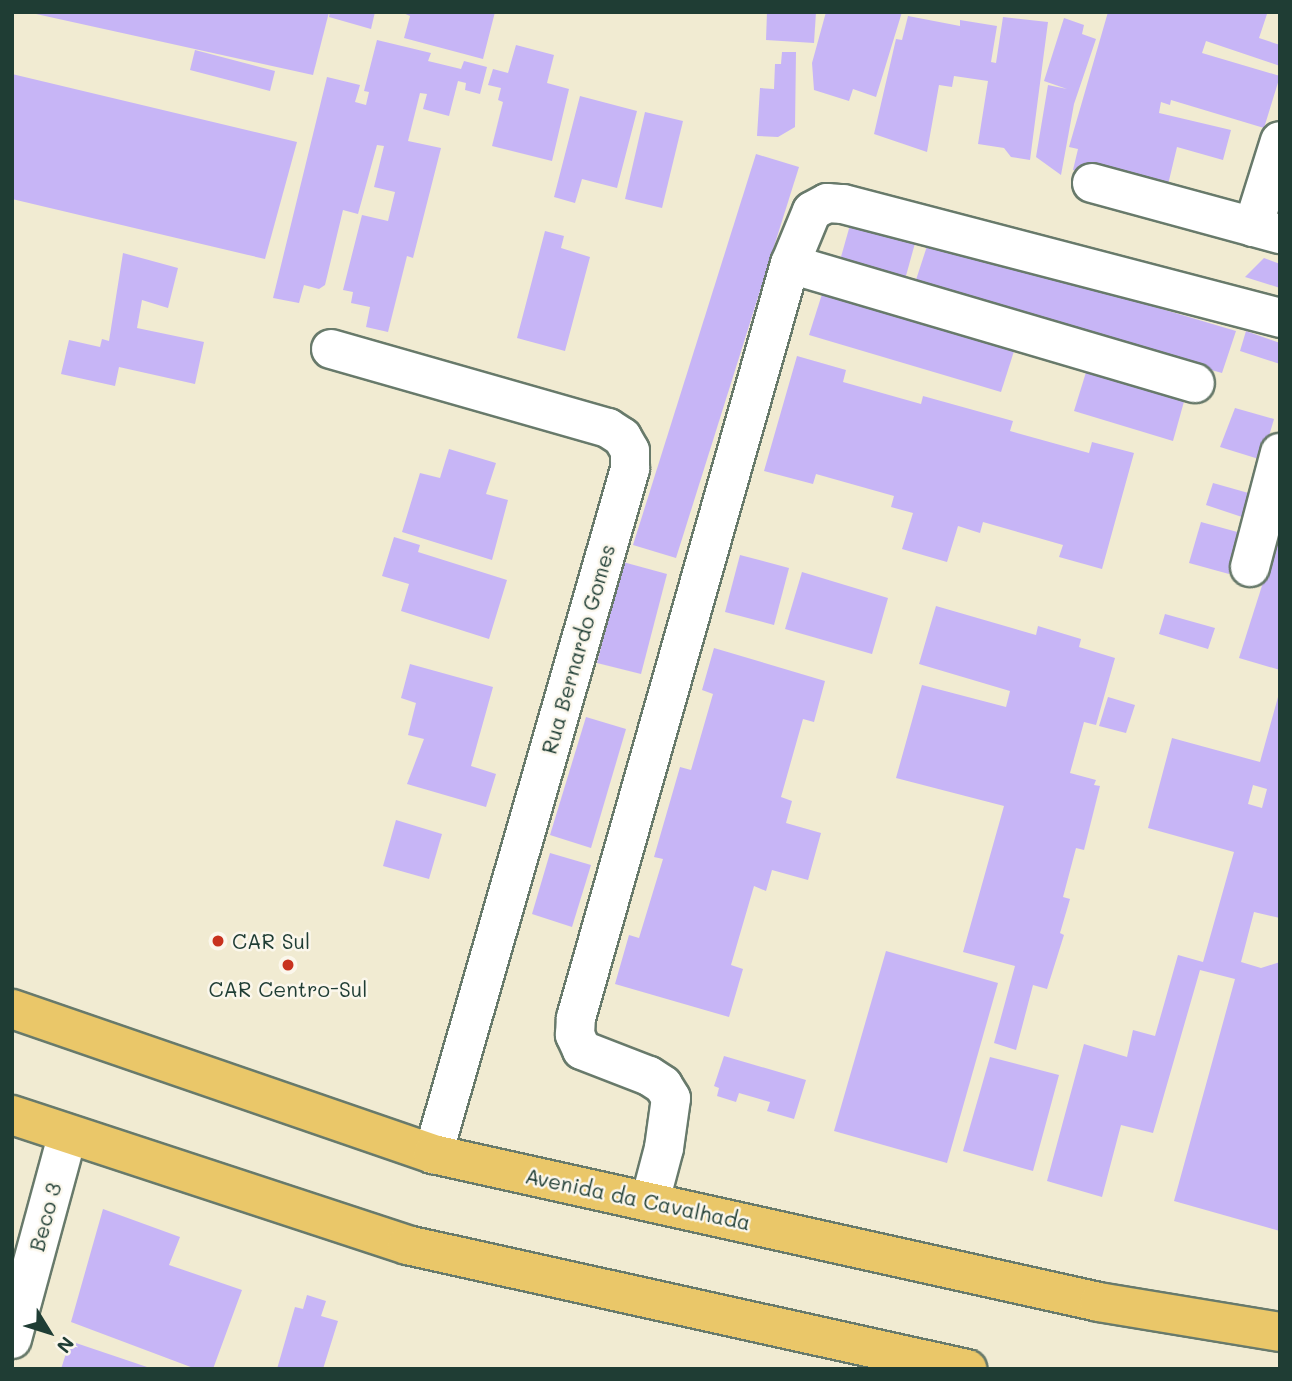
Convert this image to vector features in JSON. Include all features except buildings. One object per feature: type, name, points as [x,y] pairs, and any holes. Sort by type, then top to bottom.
[{"type":"main road","name":"Avenida da Cavalhada","points":[[12,1009],[433,1154],[1100,1302],[1280,1332]]},
{"type":"main road","points":[[12,1115],[67,1136],[407,1245],[967,1369]]},
{"type":"street","points":[[1091,183],[1266,230],[1280,141]]},
{"type":"street","points":[[650,1201],[664,1148],[671,1098],[663,1084],[649,1076],[582,1050],[575,1035],[576,1018],[790,264],[812,211],[827,203],[843,204],[1280,318]]},
{"type":"street","points":[[790,264],[1195,383]]},
{"type":"street","name":"Rua Bernardo Gomes","points":[[331,349],[608,428],[622,437],[630,452],[630,469],[433,1154]]},
{"type":"street","points":[[1250,567],[1280,453]]},
{"type":"street","name":"Beco 3","points":[[12,1339],[67,1136]]},
{"type":"place","name":"CAR Sul","points":[[218,941]]},
{"type":"place","name":"CAR Centro-Sul","points":[[288,965]]}]
